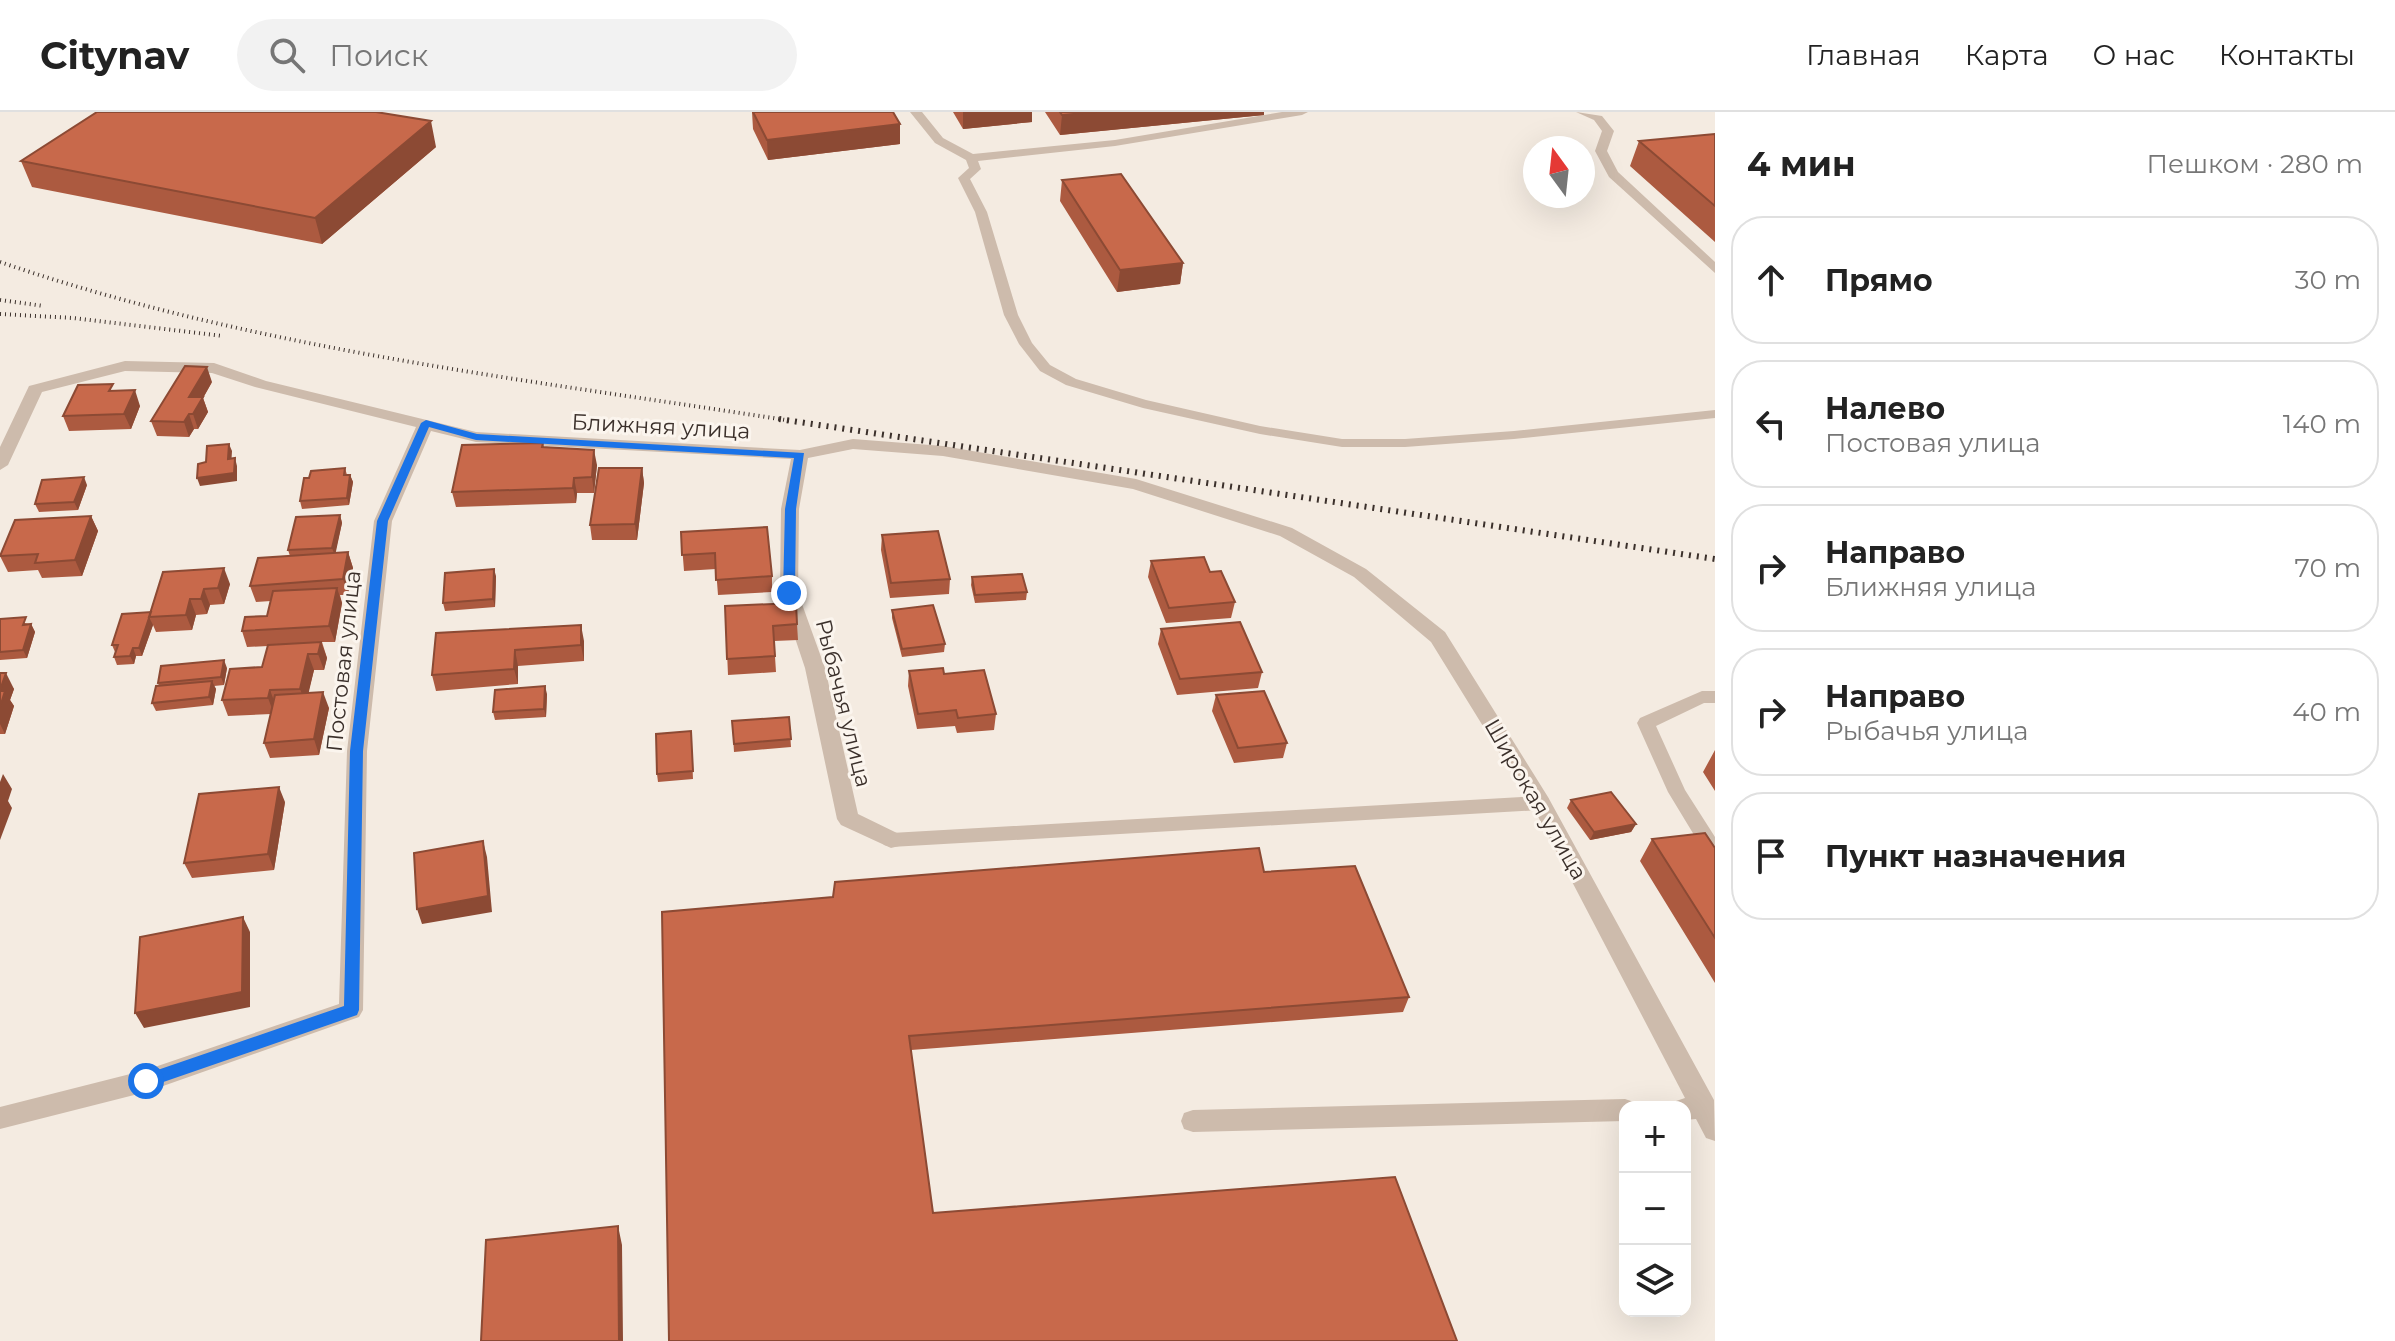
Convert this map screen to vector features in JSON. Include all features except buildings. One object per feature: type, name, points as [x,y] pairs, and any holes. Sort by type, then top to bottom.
[{"type":"street","name":"Ближняя улица","points":[[0,465],[35,389],[125,366],[214,368],[261,384],[476,437],[800,455],[853,444],[943,451],[1041,465],[1136,484],[1286,532]]},
{"type":"street","name":"Постовая улица","points":[[0,1118],[146,1081],[351,1010],[357,751],[383,521],[426,423]]},
{"type":"street","name":"Рыбачья улица","points":[[800,455],[790,509],[789,593],[815,668],[848,819],[891,840]]},
{"type":"street","name":"Широкая улица","points":[[1286,532],[1360,573],[1438,637],[1541,803],[1702,1116]]},
{"type":"street","points":[[1193,1121],[1619,1110]]},
{"type":"lane","points":[[916,112],[930,134],[946,147],[971,158],[1115,143],[1302,112]]},
{"type":"lane","points":[[1582,112],[1598,118],[1608,131],[1601,151],[1613,174],[1715,269]]},
{"type":"lane","points":[[971,158],[975,169],[964,178],[981,212],[1011,315],[1026,344],[1045,368],[1071,382],[1157,407],[1260,430],[1342,443],[1405,443],[1514,435],[1715,414]]},
{"type":"lane","points":[[1715,697],[1702,697],[1646,723],[1677,792],[1715,853]]},
{"type":"lane","points":[[891,840],[1541,803]]},
{"type":"railway","points":[[0,262],[97,292],[293,340],[392,359],[792,421]]},
{"type":"railway","points":[[0,300],[44,306]]},
{"type":"railway","points":[[0,314],[73,318],[223,336]]},
{"type":"railway","points":[[779,419],[1715,559]]},
{"type":"route","points":[[146,1081],[351,1010],[357,751],[383,521],[426,423],[476,437],[800,455],[790,509],[789,593]]}]
